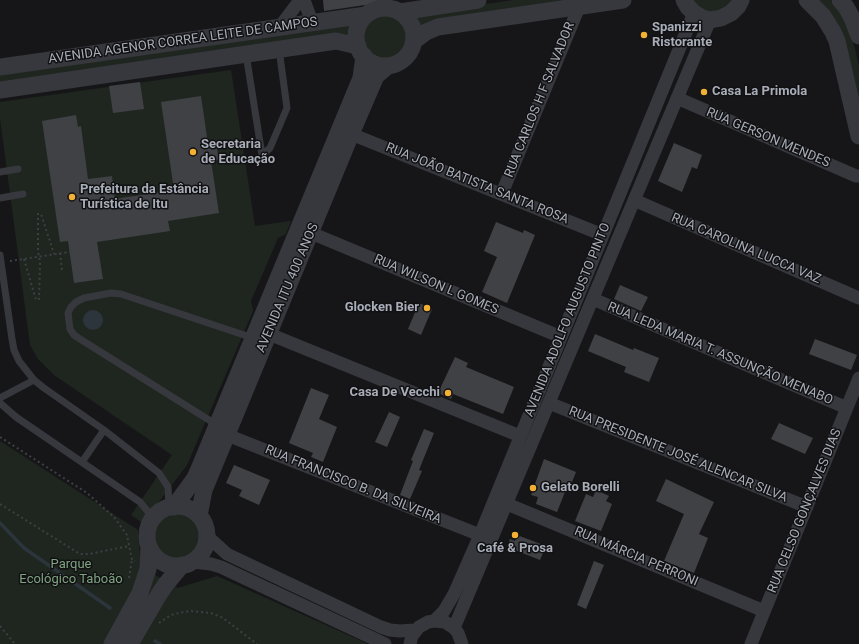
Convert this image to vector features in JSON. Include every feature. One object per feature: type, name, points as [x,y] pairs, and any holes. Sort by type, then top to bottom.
[{"type":"street","points":[[279,28],[300,0]]},
{"type":"street","points":[[304,0],[312,22]]},
{"type":"street","points":[[400,12],[412,25],[414,42],[412,49],[408,55],[395,64],[388,66],[375,64],[361,51],[357,32],[366,15],[377,9],[383,8],[400,12],[478,0]]},
{"type":"street","points":[[414,42],[426,32],[438,27],[623,0]]},
{"type":"street","points":[[686,4],[702,18],[710,20],[721,18],[731,13],[738,6],[741,0]]},
{"type":"street","points":[[807,0],[823,16],[833,32],[859,136]]},
{"type":"street","points":[[840,0],[852,18],[859,36]]},
{"type":"street","name":"AVENIDA ADOLFO AUGUSTO PINTO","points":[[434,621],[444,611],[454,594],[480,535],[603,235],[686,4]]},
{"type":"street","name":"RUA CARLOS H F SALVADOR","points":[[502,193],[579,6]]},
{"type":"street","name":"AVENIDA AGENOR CORREA LEITE DE CAMPOS","points":[[0,67],[366,15]]},
{"type":"street","name":"AVENIDA ADOLFO AUGUSTO PINTO","points":[[454,628],[710,20]]},
{"type":"street","name":"AVENIDA AGENOR CORREA LEITE DE CAMPOS","points":[[0,90],[336,40],[361,51]]},
{"type":"street","name":"AVENIDA ITU 400 ANOS","points":[[199,516],[204,490],[222,430],[261,336],[361,78],[361,51]]},
{"type":"street","name":"AVENIDA ITU 400 ANOS","points":[[261,336],[311,233],[376,76],[388,66]]},
{"type":"street","name":"RUA GERSON MENDES","points":[[677,98],[859,176]]},
{"type":"street","name":"RUA JOÃO BATISTA SANTA ROSA","points":[[351,134],[502,193],[603,235]]},
{"type":"street","name":"RUA CAROLINA LUCCA VAZ","points":[[634,200],[859,298]]},
{"type":"street","name":"RUA WILSON L GOMES","points":[[311,233],[561,337]]},
{"type":"street","name":"RUA LEDA MARIA T. ASSUNÇÃO MENABO","points":[[592,299],[847,408]]},
{"type":"street","points":[[261,336],[520,436]]},
{"type":"street","name":"RUA CELSO GONÇALVES DIAS","points":[[750,644],[859,378]]},
{"type":"street","name":"RUA PRESIDENTE JOSÉ ALENCAR SILVA","points":[[549,403],[807,507]]},
{"type":"street","name":"AVENIDA ITU 400 ANOS","points":[[172,507],[195,478],[222,430]]},
{"type":"street","name":"RUA FRANCISCO B. DA SILVEIRA","points":[[222,430],[480,535]]},
{"type":"street","name":"RUA MÁRCIA PERRONI","points":[[507,504],[764,611]]},
{"type":"street","points":[[112,644],[140,593],[148,569],[149,548],[147,536],[153,518],[172,507],[190,510],[199,516],[204,525],[206,535],[205,546],[166,584],[130,644]]},
{"type":"street","points":[[206,535],[227,554],[381,627],[400,631],[415,630],[424,624],[434,621],[445,622],[454,628],[458,633],[462,644]]},
{"type":"street","points":[[149,548],[153,554],[169,565],[187,563],[211,564],[221,567],[385,644]]},
{"type":"street","points":[[410,644],[415,630]]},
{"type":"lane","points":[[246,54],[262,156],[270,148],[287,108],[279,49]]},
{"type":"lane","points":[[0,172],[18,170]]},
{"type":"lane","points":[[0,198],[23,194]]},
{"type":"lane","points":[[0,258],[14,350],[19,361],[34,380],[104,430],[159,473],[168,487],[172,507]]},
{"type":"lane","points":[[222,430],[80,339],[70,328],[68,313],[76,302],[84,298],[111,293],[121,294],[261,336]]},
{"type":"lane","points":[[0,398],[34,380]]},
{"type":"lane","points":[[0,403],[16,417],[140,502],[153,518]]},
{"type":"lane","points":[[82,462],[104,430]]},
{"type":"path","points":[[24,259],[36,300],[39,299],[38,214],[41,214],[54,254]]},
{"type":"path","points":[[0,258],[24,259],[70,252]]},
{"type":"path","points":[[60,253],[62,271]]},
{"type":"path","points":[[0,438],[87,493],[114,517],[127,535],[132,560],[148,569]]},
{"type":"path","points":[[0,504],[80,554],[89,554],[129,546]]},
{"type":"path","points":[[156,625],[171,615],[190,611],[202,612],[223,618],[257,644]]},
{"type":"path","points":[[0,626],[15,644]]},
{"type":"green space","points":[[513,0],[567,0],[419,27],[412,15]]},
{"type":"green space","points":[[692,0],[732,0],[727,7],[715,14],[703,13]]},
{"type":"green space","points":[[816,0],[830,0],[834,4],[840,11],[853,41],[859,66],[859,106]]},
{"type":"green space","points":[[382,14],[390,14],[399,18],[405,24],[409,37],[405,50],[399,56],[390,60],[382,60],[373,56],[367,50],[363,41],[363,33],[367,24],[373,18]]},
{"type":"green space","points":[[355,22],[350,36],[0,84],[0,74]]},
{"type":"green space","points":[[231,70],[255,226],[291,221],[286,234],[278,238],[251,301],[253,311],[187,465],[143,523],[131,515],[172,455],[54,375],[38,359],[30,345],[0,118],[0,102]]},
{"type":"green space","name":"Parque Ecológico Taboão","points":[[0,441],[138,530],[141,567],[178,588],[217,576],[368,644],[0,644]]},
{"type":"green space","points":[[172,512],[182,512],[194,519],[201,531],[201,541],[194,553],[182,560],[172,560],[164,556],[157,549],[153,541],[153,531],[157,523],[164,516]]},
{"type":"shaded area","points":[[93,310],[100,313],[103,320],[100,327],[93,330],[86,327],[83,320],[86,313]]},
{"type":"building","points":[[323,0],[378,0],[378,5],[365,5],[324,11]]},
{"type":"building","points":[[140,82],[144,109],[113,113],[109,86]]},
{"type":"building","points":[[201,96],[208,144],[216,143],[219,160],[211,161],[219,213],[168,221],[170,231],[97,242],[103,279],[74,283],[68,241],[60,242],[42,121],[76,115],[78,127],[81,126],[88,179],[112,176],[115,199],[174,190],[161,102]]},
{"type":"building","points":[[674,143],[702,155],[697,169],[692,167],[682,192],[658,181]]},
{"type":"building","points":[[496,222],[523,233],[524,230],[535,235],[507,303],[482,292],[497,257],[484,251]]},
{"type":"building","points":[[620,285],[648,297],[641,311],[614,299]]},
{"type":"building","points":[[419,303],[432,309],[421,335],[408,329]]},
{"type":"building","points":[[595,334],[633,350],[634,348],[659,358],[649,382],[624,372],[626,367],[588,351]]},
{"type":"building","points":[[815,339],[857,355],[851,370],[809,354]]},
{"type":"building","points":[[455,357],[468,363],[466,367],[514,387],[503,414],[453,394],[451,399],[438,393]]},
{"type":"building","points":[[311,388],[329,395],[319,419],[337,427],[323,462],[311,457],[313,453],[289,443]]},
{"type":"building","points":[[389,412],[400,417],[387,447],[375,442]]},
{"type":"building","points":[[779,423],[813,438],[805,454],[771,439]]},
{"type":"building","points":[[424,429],[434,433],[419,470],[422,471],[410,499],[400,495],[413,461],[411,460]]},
{"type":"building","points":[[544,459],[576,472],[568,492],[565,492],[557,512],[536,504],[538,497],[531,495]]},
{"type":"building","points":[[234,465],[270,480],[259,505],[239,496],[242,490],[226,483]]},
{"type":"building","points":[[666,479],[714,502],[699,534],[708,538],[694,573],[664,561],[684,514],[656,501]]},
{"type":"building","points":[[596,490],[609,496],[606,501],[612,504],[601,531],[575,521],[586,494],[593,497]]},
{"type":"building","points":[[517,535],[546,546],[540,560],[507,547],[510,539],[515,541]]},
{"type":"building","points":[[594,561],[604,565],[586,609],[577,605]]},
{"type":"waterway","points":[[0,523],[24,548],[110,608]]},
{"type":"waterway","points":[[155,641],[160,644]]},
{"type":"place","name":"Spanizzi Ristorante","points":[[644,35]]},
{"type":"place","name":"Casa La Primola","points":[[704,92]]},
{"type":"place","name":"Secretaria de Educação","points":[[193,152]]},
{"type":"place","name":"Prefeitura da Estância Turística de Itu","points":[[72,197]]},
{"type":"place","name":"Glocken Bier","points":[[427,308]]},
{"type":"place","name":"Casa De Vecchi","points":[[448,393]]},
{"type":"place","name":"Gelato Borelli","points":[[533,488]]},
{"type":"place","name":"Café & Prosa","points":[[515,535]]}]
